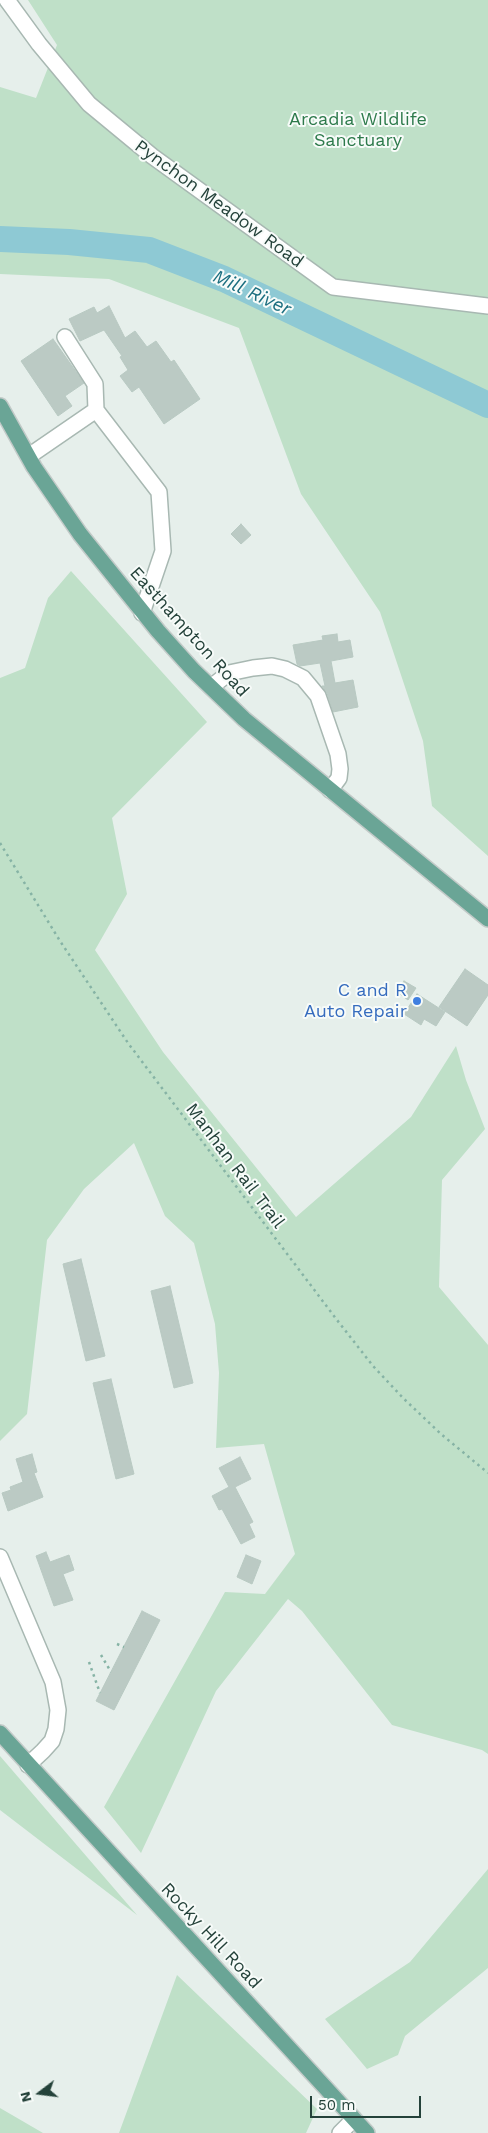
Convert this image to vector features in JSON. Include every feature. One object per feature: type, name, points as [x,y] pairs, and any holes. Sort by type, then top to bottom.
[{"type":"main road","name":"Easthampton Road","points":[[0,406],[28,456],[80,534],[142,612],[211,687],[244,719],[488,919]]},
{"type":"main road","name":"Rocky Hill Road","points":[[0,1733],[366,2133]]},
{"type":"street","name":"Pynchon Meadow Road","points":[[8,0],[39,44],[89,104],[152,156],[333,287],[488,306]]},
{"type":"street","points":[[65,337],[96,384],[96,410],[159,492],[163,551],[142,612]]},
{"type":"street","points":[[28,456],[96,410]]},
{"type":"street","points":[[211,687],[229,673],[272,666],[285,669],[303,678],[318,696],[338,754],[339,778],[330,790]]},
{"type":"street","points":[[0,1557],[53,1682],[58,1710],[56,1729],[52,1741],[28,1764]]},
{"type":"street","points":[[340,2133],[354,2119]]},
{"type":"path","name":"Manhan Rail Trail","points":[[0,843],[65,949],[128,1043],[337,1320],[373,1366],[403,1398],[441,1434],[488,1473]]},
{"type":"path","points":[[117,1644],[124,1648]]},
{"type":"path","points":[[101,1655],[111,1672]]},
{"type":"path","points":[[89,1662],[100,1693]]},
{"type":"green space","name":"Arcadia Wildlife Sanctuary","points":[[28,0],[488,0],[488,856],[432,806],[423,741],[380,612],[301,494],[239,328],[109,279],[0,274],[0,87],[36,98],[57,45]]},
{"type":"green space","points":[[71,571],[207,722],[112,818],[127,894],[95,950],[163,1052],[296,1217],[411,1117],[456,1046],[466,1080],[485,1129],[442,1180],[439,1287],[488,1345],[488,1754],[482,1750],[392,1725],[302,1611],[288,1599],[216,1691],[141,1853],[104,1807],[225,1592],[265,1594],[295,1554],[264,1444],[216,1448],[219,1373],[215,1324],[194,1243],[165,1216],[134,1143],[84,1189],[47,1240],[27,1414],[0,1441],[0,678],[25,668],[48,598]]},
{"type":"green space","points":[[0,1756],[137,1915],[0,1810]]},
{"type":"green space","points":[[488,1869],[488,1968],[405,2036],[398,2055],[367,2069],[325,2019],[410,1962]]},
{"type":"green space","points":[[177,1975],[317,2109],[306,2133],[119,2133]]},
{"type":"green space","points":[[0,2108],[43,2133],[0,2133]]},
{"type":"building","points":[[109,306],[125,338],[135,331],[147,347],[156,341],[171,362],[174,360],[200,399],[164,424],[139,387],[132,392],[120,376],[128,370],[120,357],[122,356],[104,330],[80,341],[69,319],[94,307],[97,313]]},
{"type":"building","points":[[53,339],[84,383],[65,396],[72,406],[58,416],[21,361]]},
{"type":"building","points":[[241,524],[251,535],[241,544],[231,534]]},
{"type":"building","points":[[337,634],[338,642],[350,640],[353,657],[331,661],[335,683],[353,680],[358,707],[333,712],[327,693],[322,686],[325,686],[320,663],[300,666],[297,664],[293,645],[323,640],[322,636]]},
{"type":"building","points":[[465,969],[488,985],[488,995],[467,1026],[439,1007]]},
{"type":"building","points":[[404,981],[416,988],[408,1000],[397,992]]},
{"type":"building","points":[[417,994],[445,1012],[436,1026],[424,1019],[421,1025],[404,1014]]},
{"type":"building","points":[[81,1259],[105,1356],[86,1361],[63,1264]]},
{"type":"building","points":[[170,1286],[193,1383],[174,1388],[151,1291]]},
{"type":"building","points":[[111,1379],[134,1474],[116,1479],[93,1383]]},
{"type":"building","points":[[32,1454],[37,1472],[34,1473],[43,1497],[8,1511],[2,1493],[11,1490],[10,1487],[23,1482],[16,1459]]},
{"type":"building","points":[[240,1457],[251,1479],[235,1487],[253,1522],[249,1524],[255,1537],[241,1544],[222,1509],[219,1510],[212,1496],[229,1487],[219,1468]]},
{"type":"building","points":[[46,1552],[50,1562],[69,1555],[74,1570],[63,1574],[73,1600],[54,1606],[36,1556]]},
{"type":"building","points":[[246,1555],[261,1561],[252,1584],[237,1577]]},
{"type":"building","points":[[142,1611],[160,1620],[114,1710],[96,1701]]},
{"type":"waterway","name":"Mill River","points":[[0,239],[69,242],[149,250],[224,279],[488,405]]},
{"type":"place","name":"C and R Auto Repair","points":[[417,1001]]}]
